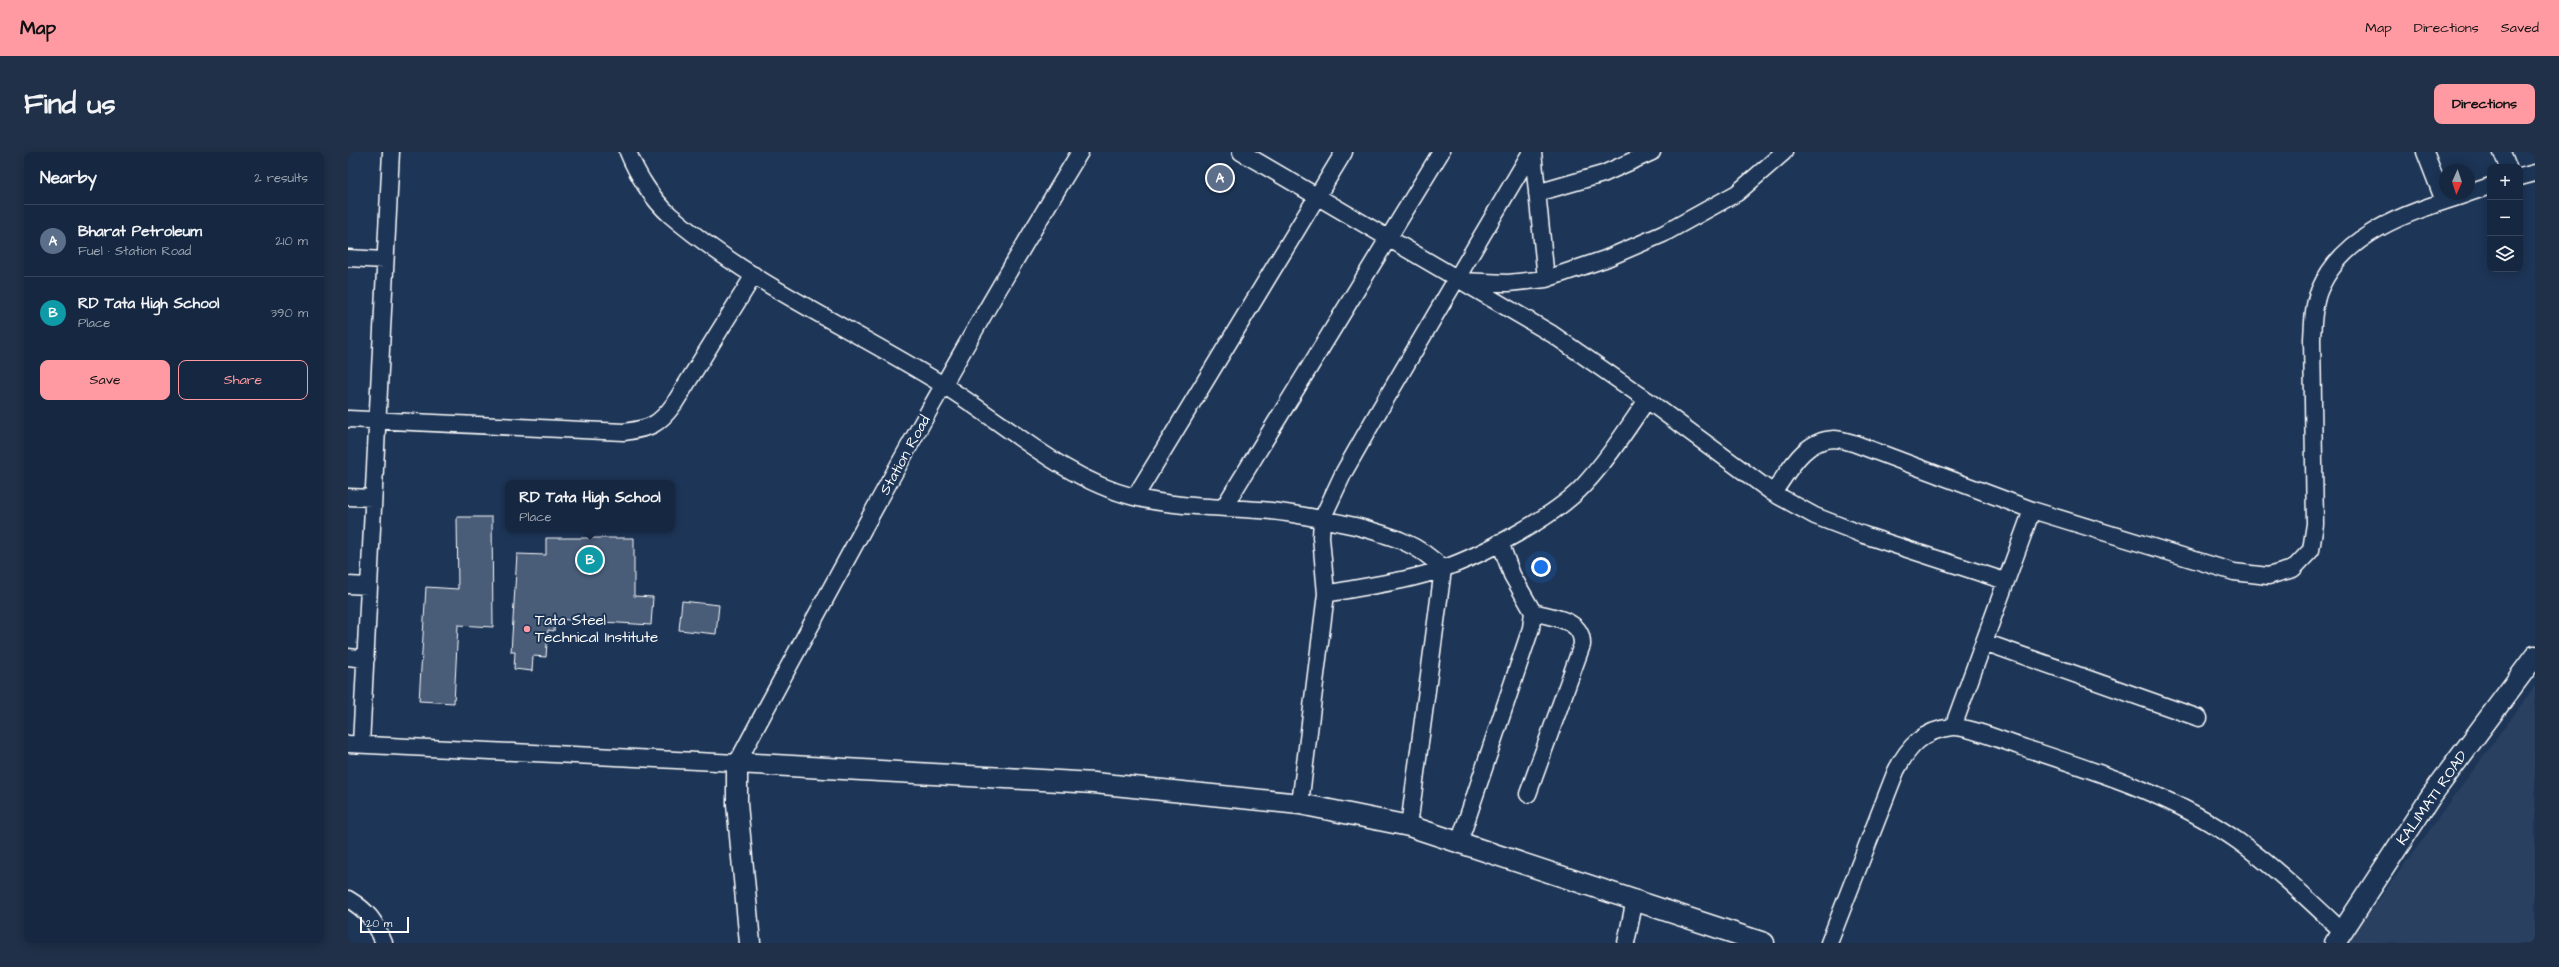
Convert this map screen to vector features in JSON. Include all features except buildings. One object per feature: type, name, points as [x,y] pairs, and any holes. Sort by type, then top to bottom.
[{"type":"main road","name":"KALIMATI ROAD","points":[[2339,938],[2431,796],[2535,656]]},
{"type":"main road","points":[[750,943],[738,810],[737,763],[1094,783],[1300,804],[1409,826],[1635,899],[1764,943]]},
{"type":"street","points":[[391,152],[384,260],[378,421],[368,586],[366,659],[354,745],[737,763]]},
{"type":"street","name":"Station Road","points":[[737,763],[802,641],[943,385],[1016,257],[1080,152]]},
{"type":"street","points":[[1241,152],[1388,237],[1457,281],[1552,334],[1647,400],[1773,493],[1815,516],[1836,524],[2005,581]]},
{"type":"street","points":[[1135,497],[1344,152]]},
{"type":"street","points":[[1224,507],[1441,152]]},
{"type":"street","points":[[1532,152],[1546,279]]},
{"type":"street","points":[[1300,804],[1326,594],[1321,537],[1322,519],[1334,491],[1366,434],[1532,152]]},
{"type":"street","points":[[1537,193],[1603,174],[1652,152]]},
{"type":"street","points":[[1457,281],[1508,283],[1546,279],[1605,259],[1663,234],[1737,193],[1784,152]]},
{"type":"street","points":[[2425,152],[2444,201]]},
{"type":"street","points":[[2502,152],[2507,164]]},
{"type":"street","points":[[632,155],[646,185],[667,212],[699,238],[754,275],[943,385],[1063,465],[1109,489],[1135,497],[1274,511],[1322,519],[1406,540],[1428,554],[1443,569]]},
{"type":"street","points":[[2523,176],[2535,173]]},
{"type":"street","points":[[2475,191],[2487,187]]},
{"type":"street","points":[[1773,493],[1804,450],[1820,442],[1835,439],[1856,444],[2032,510],[2234,572],[2268,576],[2293,569],[2311,550],[2315,524],[2312,339],[2314,313],[2319,291],[2334,266],[2359,240],[2394,220],[2447,200]]},
{"type":"street","points":[[348,258],[384,260]]},
{"type":"street","points":[[348,419],[624,432],[649,428],[664,418],[674,404],[754,275]]},
{"type":"street","points":[[1326,594],[1402,580],[1443,569],[1500,542],[1548,516],[1584,486],[1610,453],[1647,400]]},
{"type":"street","points":[[348,497],[373,498]]},
{"type":"street","points":[[1953,727],[2032,510]]},
{"type":"street","points":[[1459,843],[1531,628],[1533,612],[1512,575],[1500,542]]},
{"type":"street","points":[[1409,826],[1443,569]]},
{"type":"street","points":[[348,585],[368,586]]},
{"type":"street","points":[[1528,794],[1582,645],[1582,635],[1579,628],[1533,612]]},
{"type":"street","points":[[1984,642],[2199,718]]},
{"type":"street","points":[[348,658],[366,659]]},
{"type":"street","points":[[1829,943],[1896,771],[1905,752],[1917,740],[1934,731],[1953,727],[1984,734],[2112,777],[2180,806],[2237,840],[2288,881],[2339,938]]},
{"type":"street","points":[[1626,943],[1635,899]]},
{"type":"street","points":[[348,900],[365,909],[377,928],[384,943]]},
{"type":"shaded area","points":[[2535,686],[2535,943],[2347,943]]},
{"type":"place","name":"Bharat Petroleum","points":[[1220,178]]},
{"type":"place","name":"RD Tata High School","points":[[590,560]]},
{"type":"place","name":"Tata Steel Technical Institute","points":[[527,629]]}]
